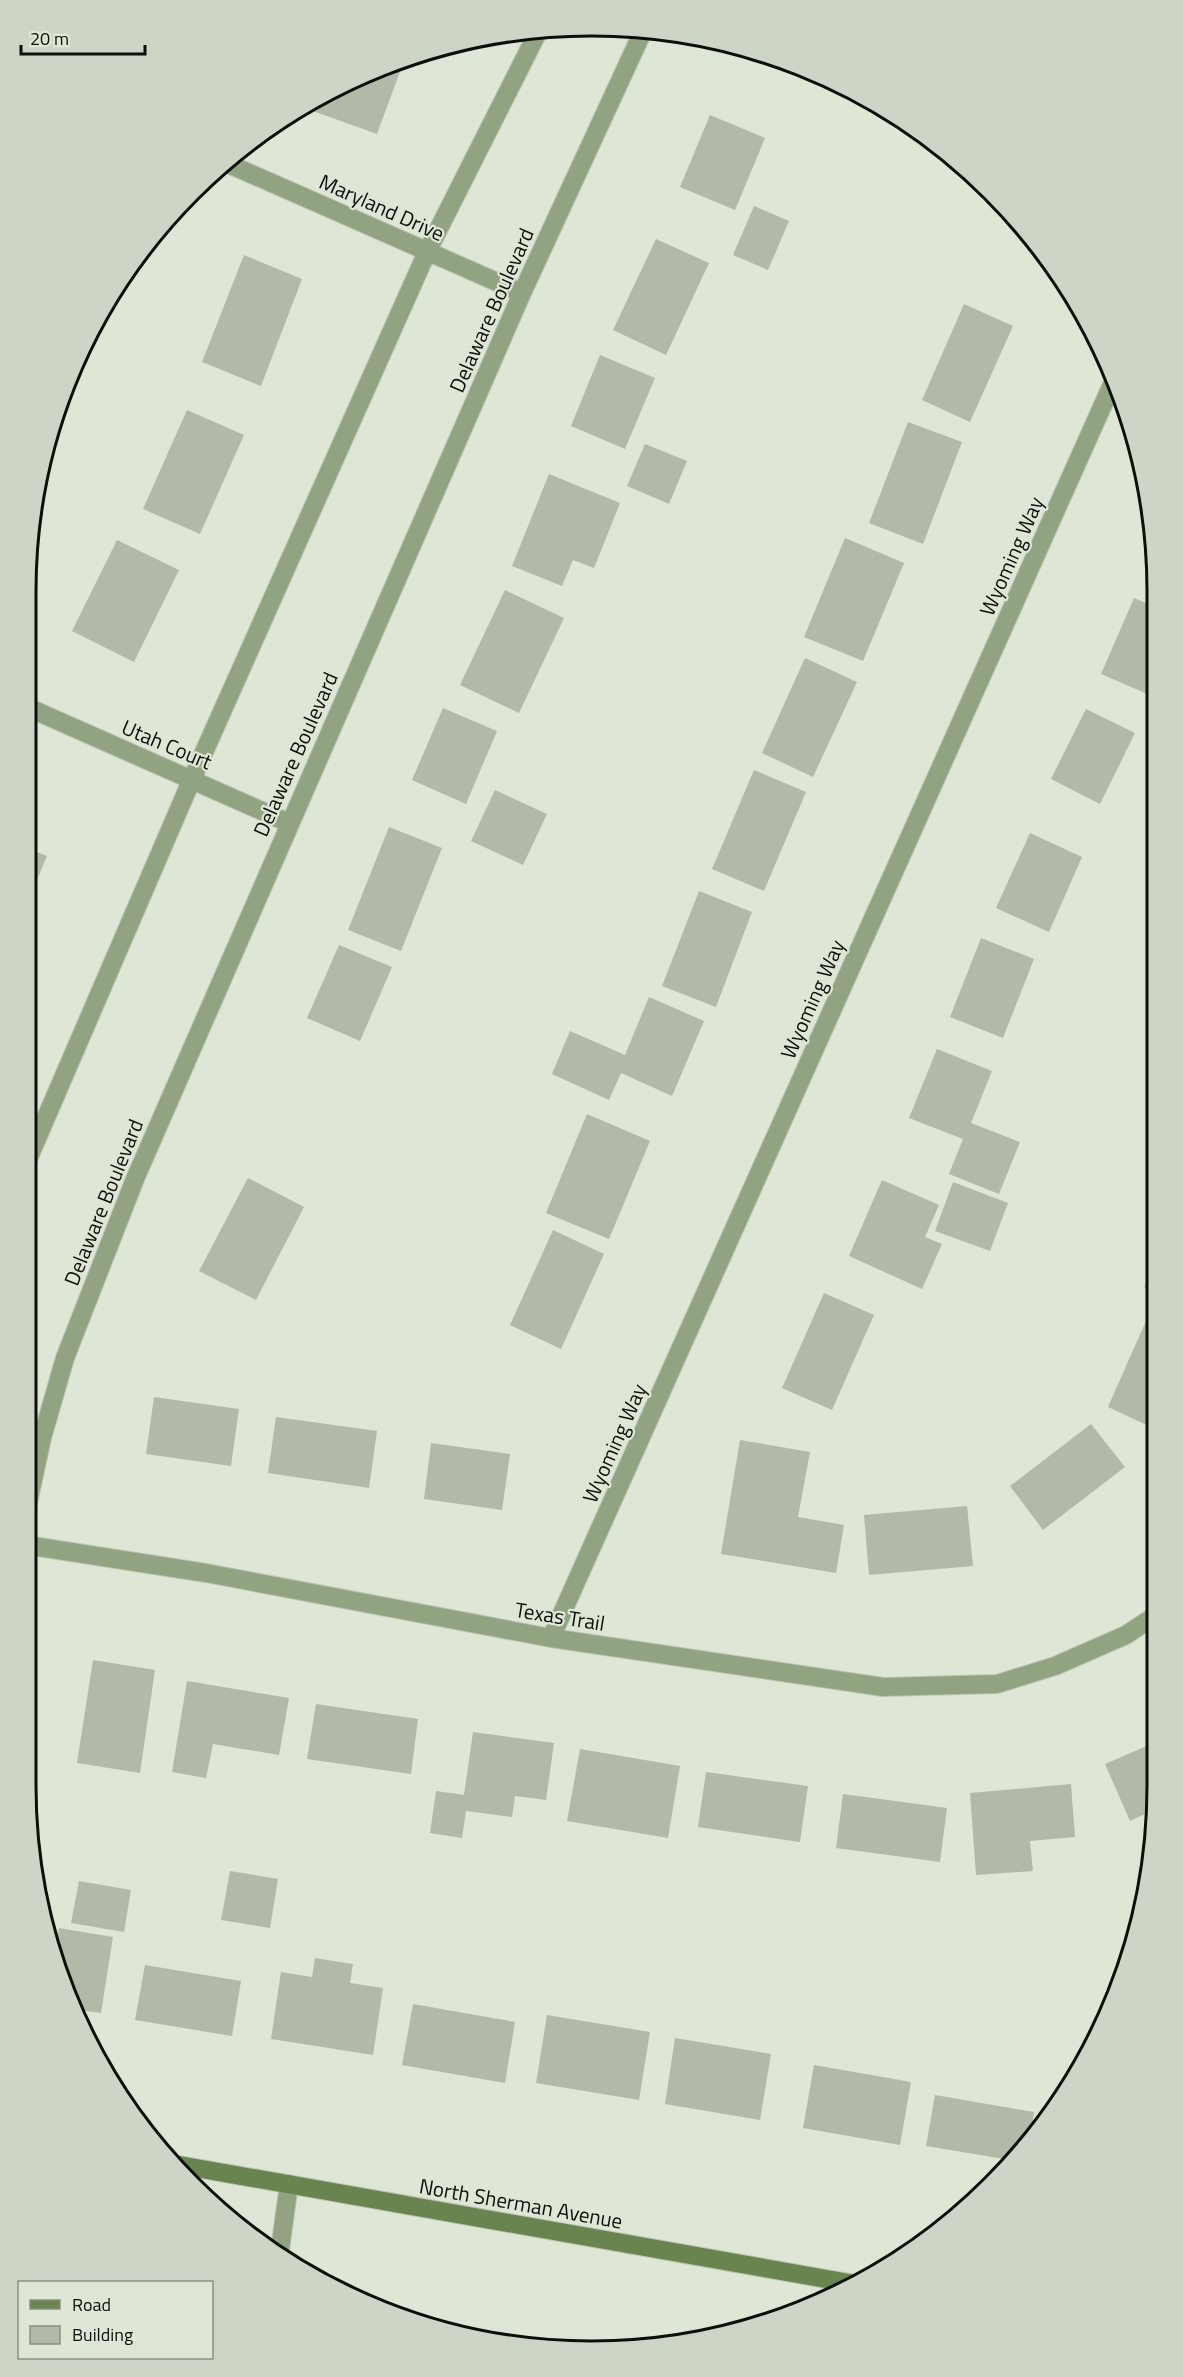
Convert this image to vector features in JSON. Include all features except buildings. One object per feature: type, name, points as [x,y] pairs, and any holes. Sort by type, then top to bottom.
[{"type":"street","name":"Delaware Boulevard","points":[[36,1466],[65,1358],[135,1179],[522,293],[640,38]]},
{"type":"street","points":[[36,1141],[192,779],[427,252],[533,39]]},
{"type":"street","name":"Maryland Drive","points":[[234,166],[522,293]]},
{"type":"street","name":"Wyoming Way","points":[[551,1638],[1109,391]]},
{"type":"street","name":"Utah Court","points":[[36,711],[289,823]]},
{"type":"street","name":"Texas Trail","points":[[36,1547],[206,1573],[551,1638],[883,1687],[997,1684],[1055,1666],[1126,1635],[1147,1621]]},
{"type":"street","name":"North Sherman Avenue","points":[[187,2165],[841,2282]]},
{"type":"street","points":[[281,2245],[289,2184]]}]
